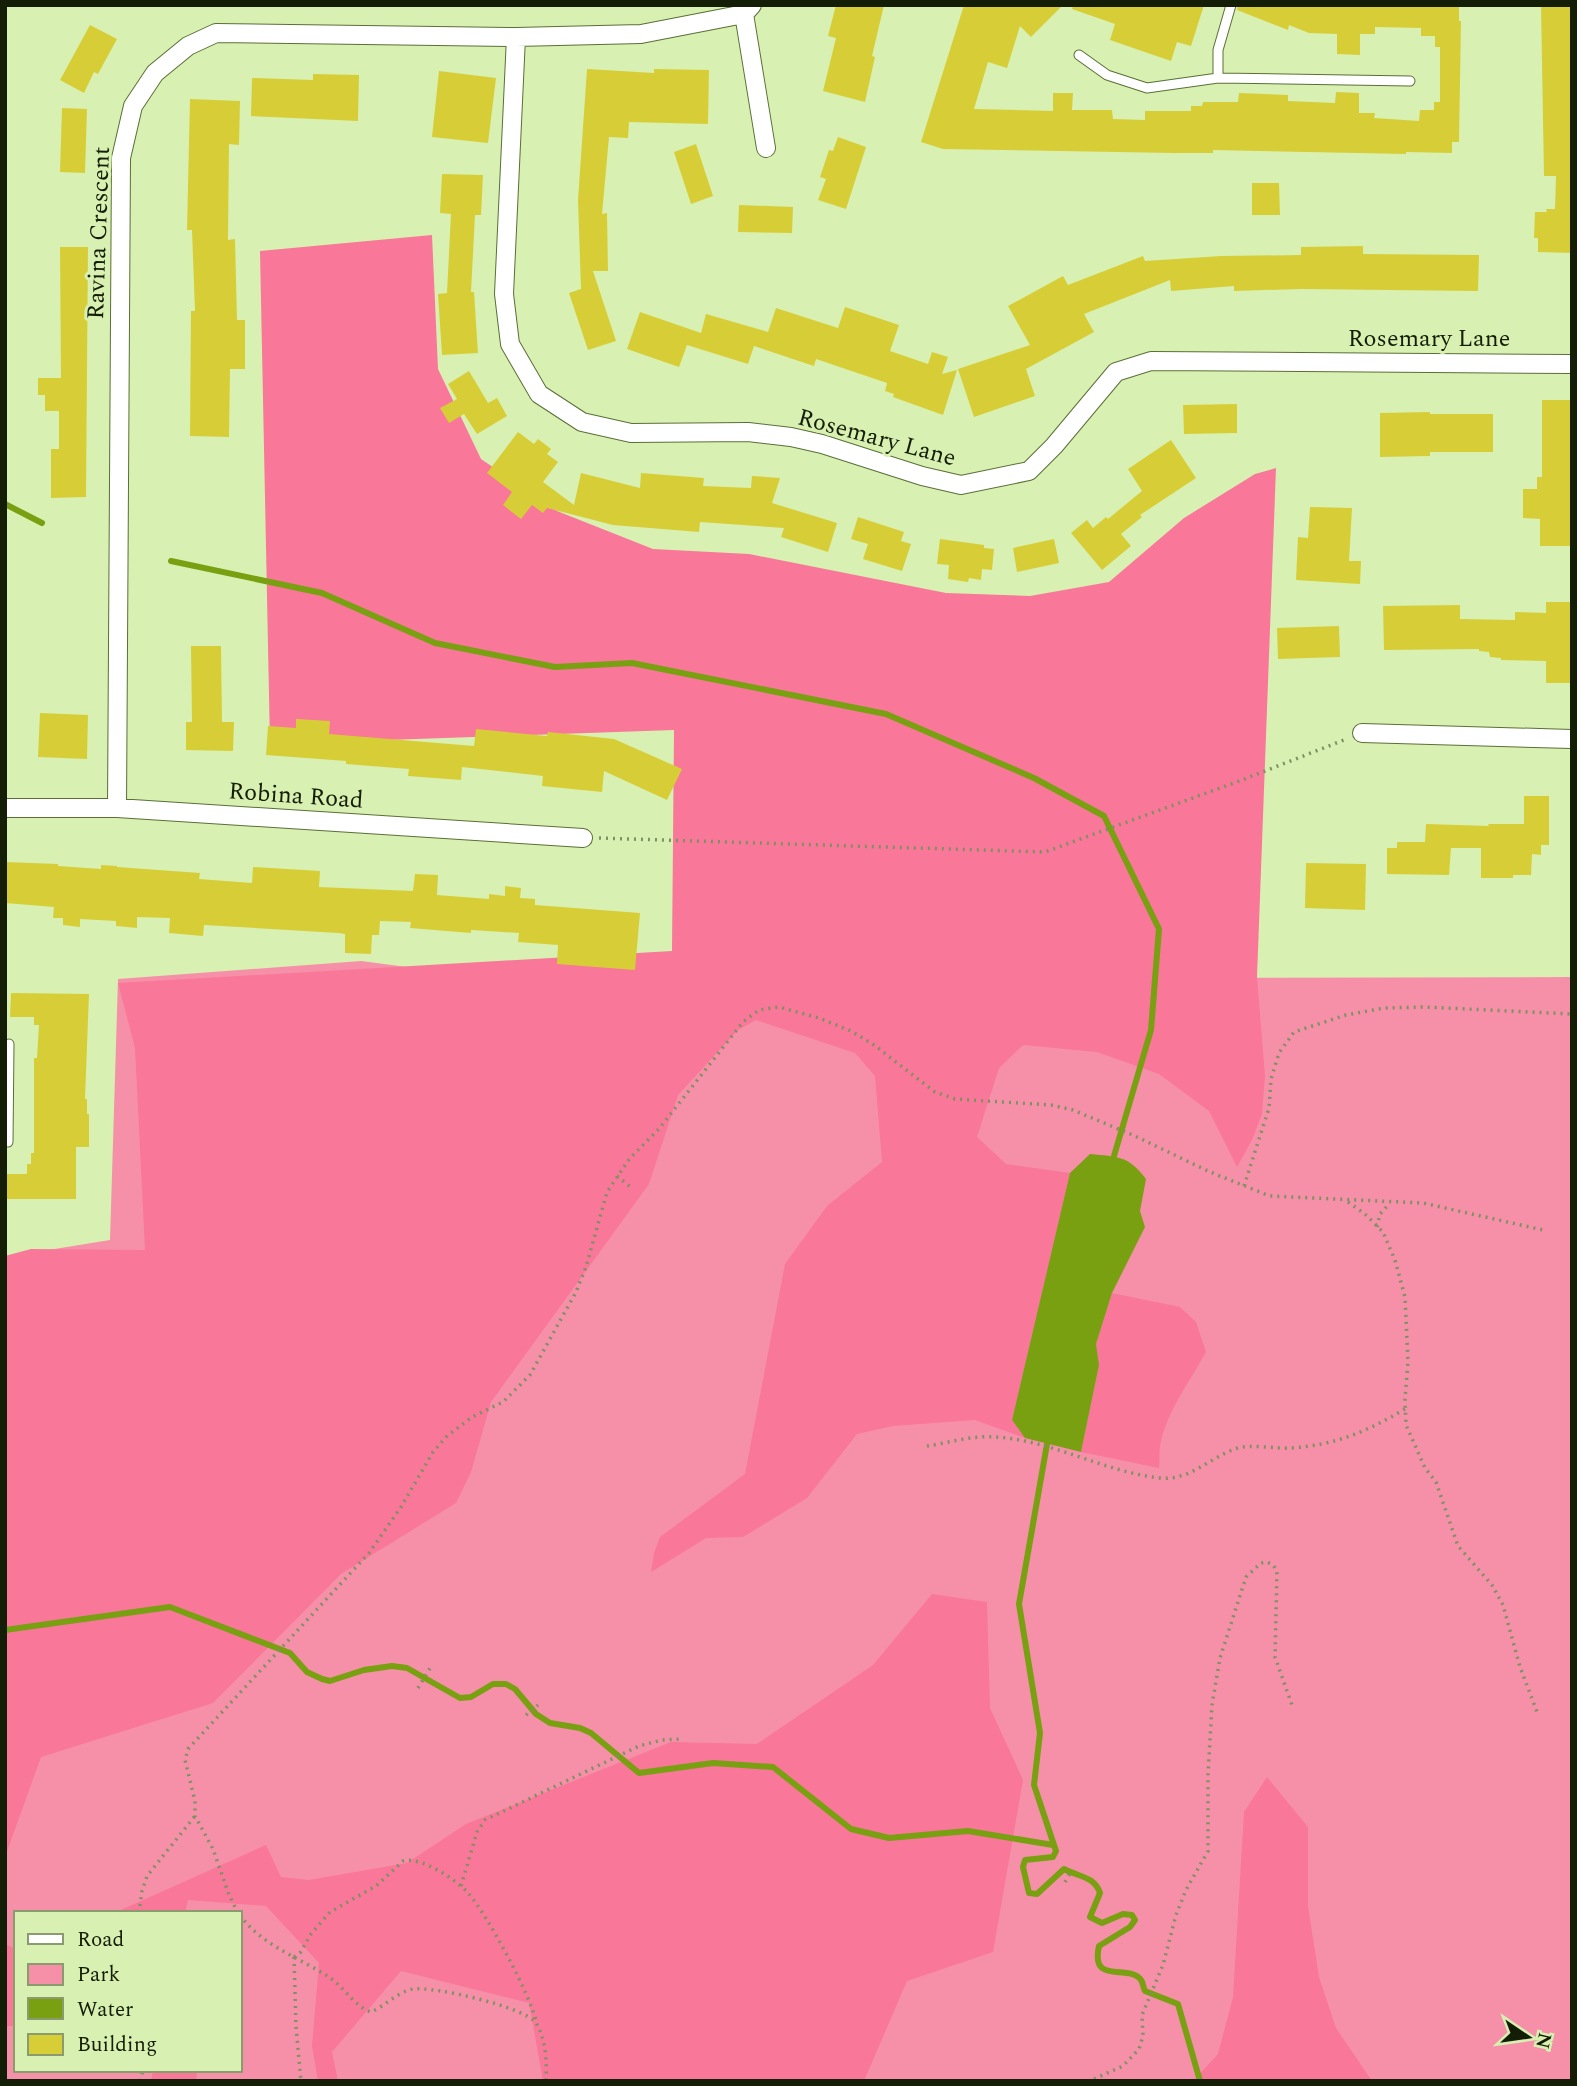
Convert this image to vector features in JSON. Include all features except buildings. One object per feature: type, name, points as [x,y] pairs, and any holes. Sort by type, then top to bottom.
[{"type":"street","name":"Ravina Crescent","points":[[117,808],[121,158],[133,106],[155,73],[188,46],[216,33],[516,37],[642,34],[748,10]]},
{"type":"street","points":[[748,10],[766,148]]},
{"type":"street","name":"Rosemary Lane","points":[[516,37],[504,294],[510,344],[539,394],[582,422],[631,433],[748,432],[791,437],[961,485],[1029,471],[1054,446],[1116,372],[1151,361],[1572,364]]},
{"type":"street","points":[[1362,733],[1572,739]]},
{"type":"street","name":"Robina Road","points":[[5,808],[117,808],[583,838]]},
{"type":"lane","points":[[1218,78],[1218,50],[1231,5]]},
{"type":"lane","points":[[1079,55],[1107,75],[1147,88],[1218,78],[1409,81]]},
{"type":"lane","points":[[8,1142],[9,1044]]},
{"type":"path","points":[[583,838],[1045,852],[1362,733]]},
{"type":"path","points":[[237,1911],[213,1849],[195,1816],[195,1801],[185,1760],[188,1749],[369,1553],[401,1507],[433,1452],[446,1437],[466,1421],[503,1402],[530,1375],[581,1280],[591,1254],[601,1209],[617,1176],[658,1130],[743,1022],[760,1010],[779,1007],[819,1018],[851,1031],[874,1045],[935,1092],[955,1098],[1051,1105],[1073,1110],[1269,1196],[1423,1203],[1543,1230]]},
{"type":"path","points":[[1244,1186],[1269,1108],[1272,1079],[1279,1053],[1294,1032],[1346,1015],[1384,1008],[1458,1008],[1572,1014]]},
{"type":"path","points":[[617,1176],[633,1189]]},
{"type":"path","points":[[1346,1201],[1364,1213],[1382,1233],[1395,1260],[1405,1297],[1408,1362],[1406,1425],[1425,1468],[1436,1482],[1458,1546],[1492,1585],[1503,1605],[1520,1667],[1537,1713]]},
{"type":"path","points":[[1377,1227],[1380,1214],[1390,1203]]},
{"type":"path","points":[[927,1446],[991,1436],[1009,1438],[1129,1472],[1163,1478],[1203,1467],[1237,1448],[1293,1448],[1358,1435],[1405,1409]]},
{"type":"path","points":[[1094,2079],[1123,2066],[1139,2049],[1143,2036],[1142,2015],[1155,1986],[1186,1890],[1208,1851],[1206,1796],[1217,1673],[1246,1577],[1261,1563],[1273,1565],[1276,1571],[1275,1657],[1293,1708]]},
{"type":"path","points":[[418,1688],[430,1668]]},
{"type":"path","points":[[526,1715],[538,1705]]},
{"type":"path","points":[[461,1886],[477,1832],[485,1820],[537,1793],[650,1742],[681,1739]]},
{"type":"path","points":[[139,1911],[147,1876],[195,1816]]},
{"type":"path","points":[[293,1956],[300,1953],[311,1934],[330,1912],[376,1886],[403,1861],[419,1860],[461,1886],[493,1933],[526,1995],[537,2024],[546,2058],[546,2081]]},
{"type":"path","points":[[1065,1882],[1072,1870]]},
{"type":"path","points":[[242,1918],[250,1928],[332,1979],[362,2009],[371,2012],[400,1994],[414,1989],[431,1990],[516,2009],[537,2024]]},
{"type":"path","points":[[293,1956],[301,2081]]},
{"type":"green space","points":[[361,961],[507,980],[1572,977],[1572,2081],[5,2081],[5,1257],[110,1240],[118,979]]},
{"type":"shaded area","points":[[432,235],[438,369],[481,459],[557,511],[653,549],[749,554],[946,593],[1030,596],[1109,582],[1184,518],[1255,474],[1276,468],[1257,977],[1265,1076],[1262,1114],[1237,1167],[1209,1111],[1159,1074],[1097,1052],[1023,1045],[999,1068],[977,1137],[1006,1164],[1070,1173],[1012,1420],[1025,1438],[975,1420],[893,1426],[857,1434],[807,1498],[743,1537],[706,1538],[651,1572],[660,1537],[745,1474],[785,1264],[827,1206],[882,1162],[875,1076],[855,1053],[756,1020],[738,1030],[678,1095],[649,1184],[491,1402],[471,1472],[456,1503],[341,1574],[213,1703],[41,1757],[5,1857],[5,1256],[31,1249],[145,1250],[135,1048],[118,983],[672,951],[674,730],[270,744],[260,251]]},
{"type":"shaded area","points":[[1112,1293],[1180,1307],[1196,1322],[1206,1352],[1167,1422],[1160,1446],[1159,1468],[1081,1452],[1099,1365],[1096,1344]]},
{"type":"shaded area","points":[[932,1594],[987,1602],[990,1708],[1023,1780],[993,1952],[907,1981],[864,2081],[543,2081],[529,2003],[401,1971],[332,2052],[338,2081],[318,2081],[312,2046],[319,1963],[266,1906],[188,1900],[185,1911],[118,1911],[266,1845],[281,1877],[309,1880],[407,1863],[466,1824],[671,1742],[757,1744],[873,1665]]},
{"type":"shaded area","points":[[1267,1777],[1308,1827],[1308,1906],[1319,1977],[1336,2028],[1372,2081],[1183,2081],[1195,2079],[1218,2054],[1233,1997],[1244,1812]]},
{"type":"shaded area","points":[[5,1944],[14,1948],[14,2026],[5,2026]]},
{"type":"shaded area","points":[[153,2072],[197,2072],[196,2081],[151,2081]]},
{"type":"water","points":[[1090,1154],[1128,1161],[1140,1171],[1146,1179],[1140,1211],[1145,1227],[1112,1293],[1096,1344],[1099,1365],[1081,1452],[1025,1438],[1012,1420],[1070,1173]]},
{"type":"waterway","points":[[5,504],[42,523]]},
{"type":"waterway","points":[[171,561],[322,593],[435,643],[555,667],[632,663],[886,714],[1034,778],[1104,816],[1159,929],[1151,1030],[1114,1156]]},
{"type":"waterway","points":[[1047,1444],[1019,1604],[1040,1733],[1034,1785],[1056,1851],[1053,1857],[1025,1860],[1023,1867],[1029,1893],[1037,1894],[1064,1869],[1090,1880],[1097,1887],[1100,1893],[1090,1917],[1102,1923],[1123,1914],[1132,1915],[1135,1920],[1130,1927],[1099,1946],[1100,1966],[1112,1972],[1135,1975],[1141,1980],[1145,1991],[1178,2004],[1200,2081]]},
{"type":"waterway","points":[[5,1630],[170,1607],[290,1653],[307,1672],[330,1681],[364,1670],[392,1666],[407,1668],[460,1698],[471,1697],[493,1684],[506,1684],[515,1689],[536,1714],[550,1723],[580,1728],[591,1733],[639,1773],[713,1763],[773,1767],[851,1829],[889,1838],[968,1831],[1053,1845]]}]
